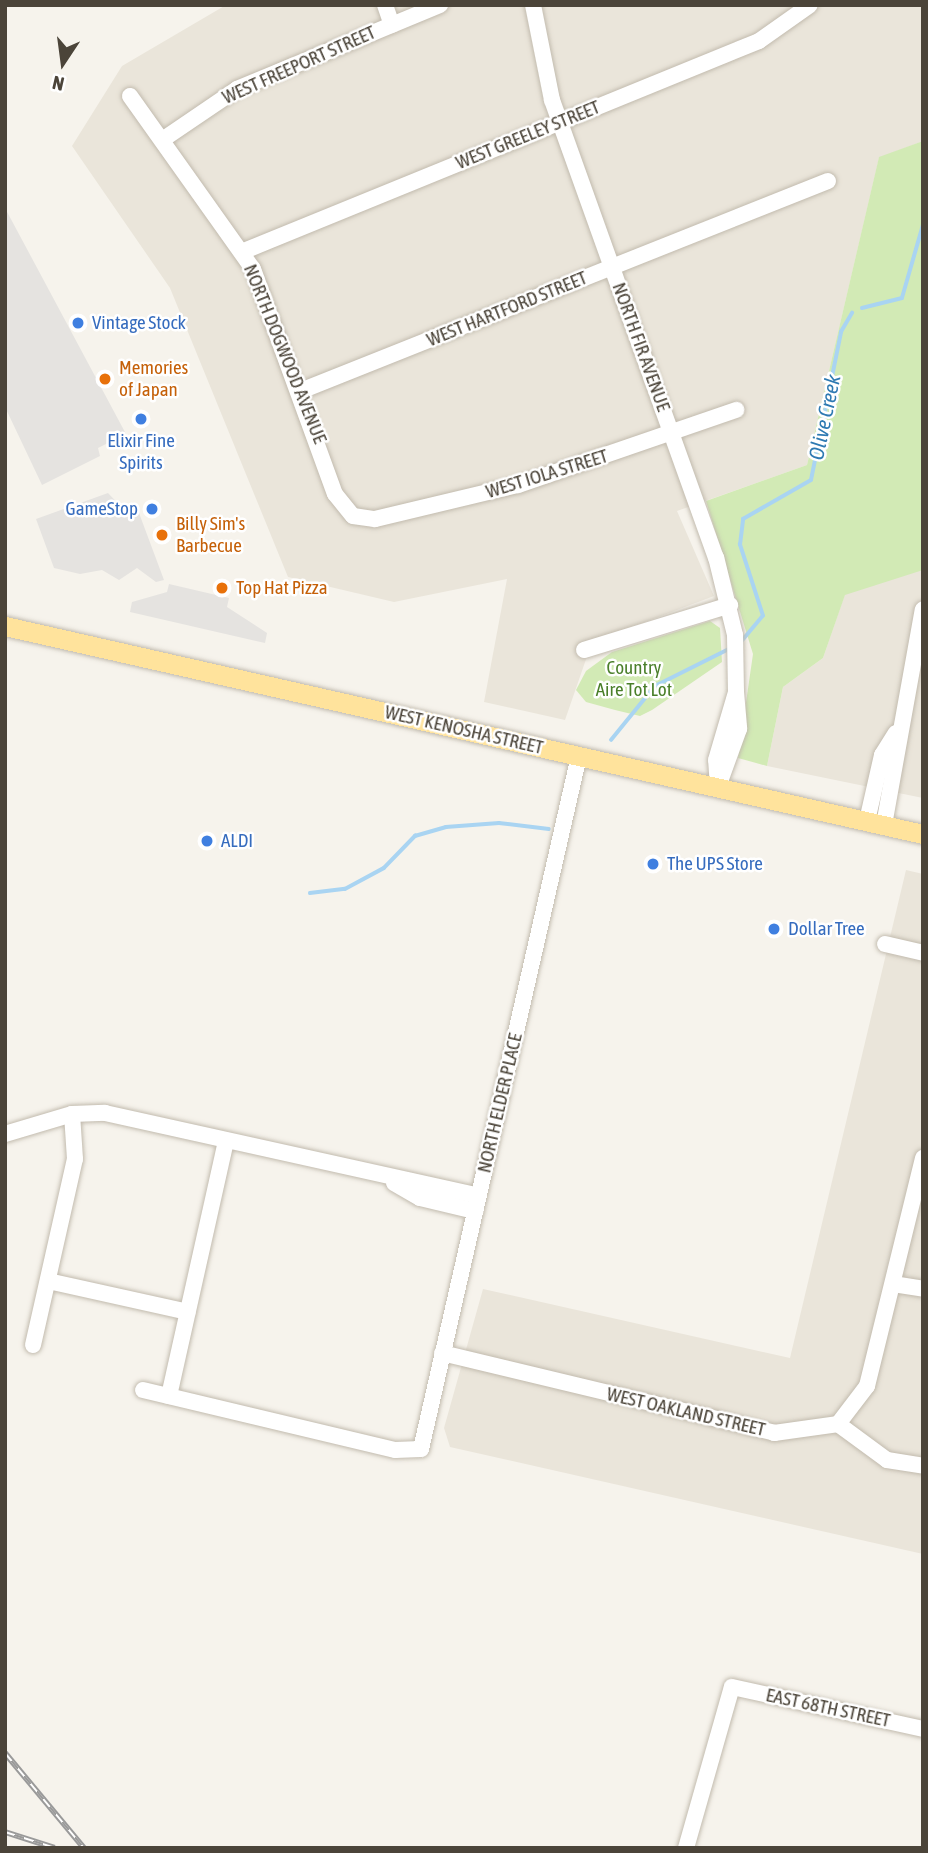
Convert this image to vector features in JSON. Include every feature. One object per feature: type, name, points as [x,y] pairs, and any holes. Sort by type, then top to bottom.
[{"type":"main road","name":"WEST KENOSHA STREET","points":[[5,626],[923,834]]},
{"type":"street","points":[[386,5],[392,24]]},
{"type":"street","name":"WEST FREEPORT STREET","points":[[165,138],[237,89],[440,5]]},
{"type":"street","name":"NORTH FIR AVENUE","points":[[533,5],[559,122],[730,605],[735,635],[738,729],[718,787]]},
{"type":"street","name":"WEST GREELEY STREET","points":[[244,251],[759,41],[808,8]]},
{"type":"street","name":"NORTH DOGWOOD AVENUE","points":[[130,96],[165,138],[244,251],[303,390],[335,494],[353,516]]},
{"type":"street","name":"WEST HARTFORD STREET","points":[[303,390],[828,181]]},
{"type":"street","name":"WEST IOLA STREET","points":[[353,516],[375,519],[518,485],[736,410]]},
{"type":"street","points":[[584,650],[730,605]]},
{"type":"street","points":[[875,823],[882,755],[895,733],[923,609]]},
{"type":"street","name":"NORTH ELDER PLACE","points":[[169,1396],[395,1450],[421,1449],[579,756]]},
{"type":"street","points":[[885,944],[923,953]]},
{"type":"street","points":[[5,1134],[72,1114],[105,1112],[390,1178],[476,1203]]},
{"type":"street","points":[[33,1345],[75,1159],[72,1114]]},
{"type":"street","points":[[143,1390],[169,1396],[226,1140]]},
{"type":"street","points":[[923,1158],[867,1385],[838,1424],[887,1460],[923,1466]]},
{"type":"street","points":[[48,1282],[188,1312]]},
{"type":"street","points":[[893,1284],[923,1290]]},
{"type":"street","name":"WEST OAKLAND STREET","points":[[442,1353],[774,1433],[838,1424]]},
{"type":"street","name":"EAST 68TH STREET","points":[[686,1848],[732,1687],[923,1729]]},
{"type":"shaded area","points":[[226,5],[923,5],[923,141],[879,158],[807,465],[677,511],[714,596],[592,642],[565,720],[484,702],[507,579],[394,602],[288,577],[170,288],[72,146],[122,66]]},
{"type":"shaded area","points":[[5,208],[126,434],[98,448],[100,456],[42,485],[5,407]]},
{"type":"shaded area","points":[[108,493],[130,516],[139,513],[164,580],[156,582],[137,568],[119,580],[102,570],[80,574],[54,568],[36,519]]},
{"type":"shaded area","points":[[916,567],[923,570],[923,798],[767,766],[783,687],[823,658],[845,594]]},
{"type":"shaded area","points":[[169,584],[229,598],[227,607],[267,633],[265,643],[130,612],[132,602],[167,592]]},
{"type":"shaded area","points":[[906,870],[923,874],[923,1554],[450,1447],[444,1428],[483,1289],[790,1358]]},
{"type":"green space","points":[[923,141],[923,570],[845,595],[823,658],[783,687],[767,766],[738,758],[753,654],[706,501],[807,465],[879,157]]},
{"type":"green space","name":"Country Aire Tot Lot","points":[[710,621],[720,628],[722,662],[652,710],[640,716],[615,710],[586,702],[576,690],[586,671],[612,652]]},
{"type":"waterway","name":"Olive Creek","points":[[862,308],[902,298],[923,225]]},
{"type":"waterway","name":"Olive Creek","points":[[740,643],[763,616],[740,545],[743,519],[811,480],[841,332],[852,313]]},
{"type":"waterway","name":"Olive Creek","points":[[611,740],[655,686],[731,648]]},
{"type":"waterway","name":"Olive Creek","points":[[310,893],[345,889],[384,868],[415,836],[446,827],[499,823],[549,829]]},
{"type":"railway","points":[[5,1753],[84,1848]]},
{"type":"railway","points":[[5,1832],[55,1848]]},
{"type":"place","name":"Vintage Stock","points":[[78,323]]},
{"type":"place","name":"Memories of Japan","points":[[105,379]]},
{"type":"place","name":"Elixir Fine Spirits","points":[[141,419]]},
{"type":"place","name":"GameStop","points":[[152,509]]},
{"type":"place","name":"Billy Sim's Barbecue","points":[[162,535]]},
{"type":"place","name":"Top Hat Pizza","points":[[222,588]]},
{"type":"place","name":"ALDI","points":[[207,841]]},
{"type":"place","name":"The UPS Store","points":[[653,864]]},
{"type":"place","name":"Dollar Tree","points":[[774,929]]}]
